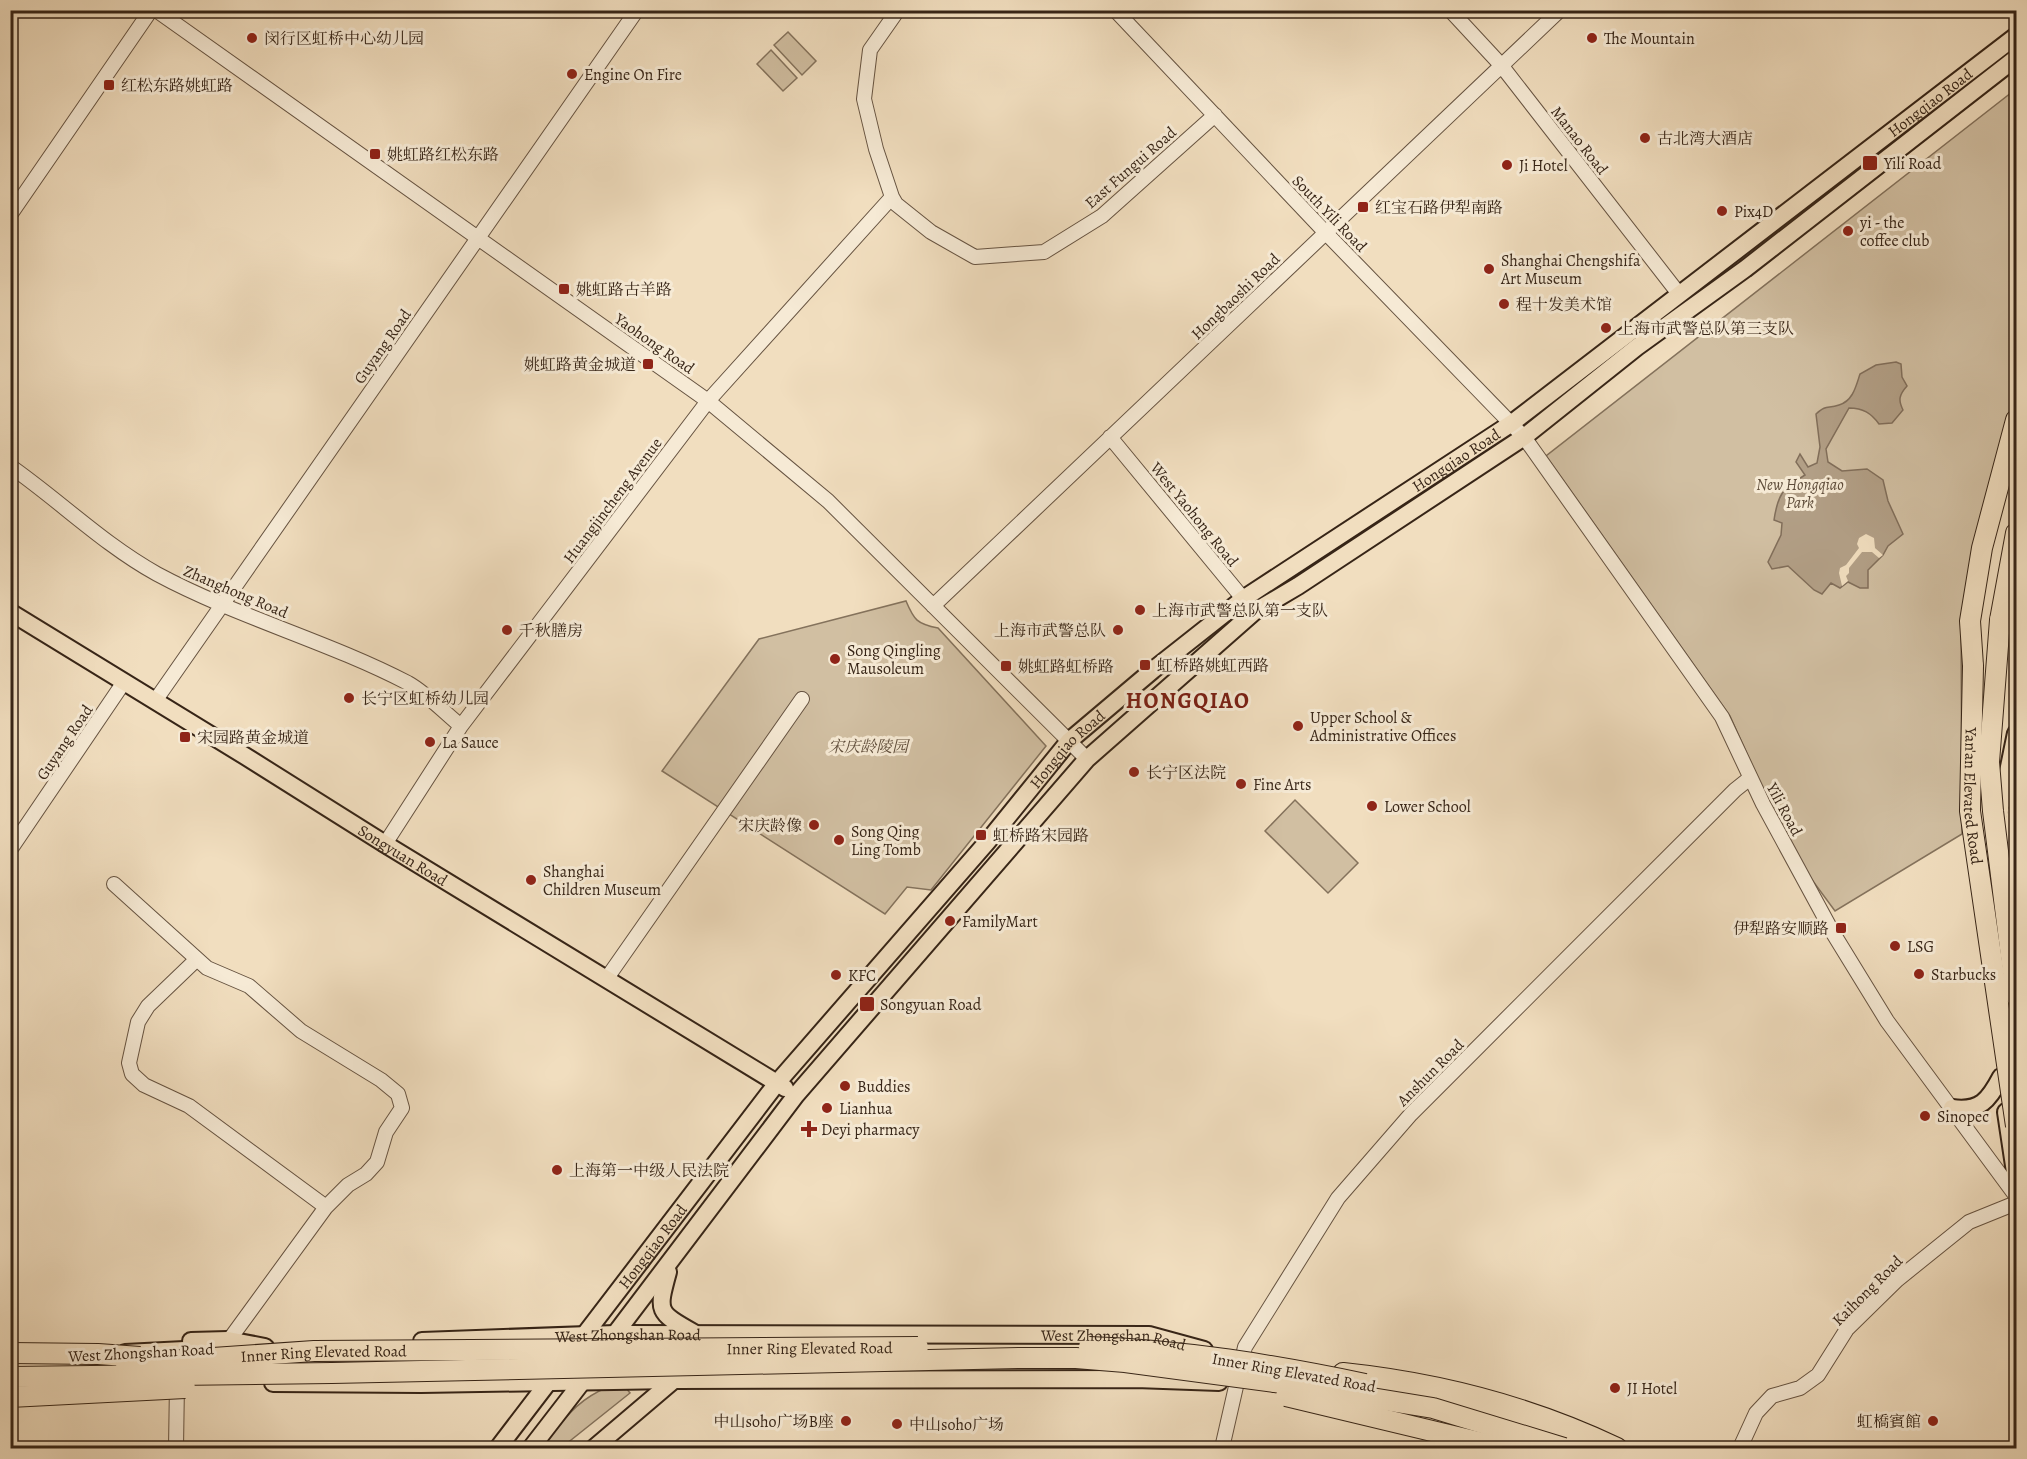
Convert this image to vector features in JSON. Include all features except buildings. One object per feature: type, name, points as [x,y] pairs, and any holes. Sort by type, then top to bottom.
[{"type":"highway","points":[[1974,666],[1970,621],[1977,579],[1985,538],[2016,420]]},
{"type":"highway","name":"Yan'an Elevated Road","points":[[2016,467],[1981,616],[1974,666],[1970,811],[2016,1126]]},
{"type":"highway","name":"Yan'an Elevated Road","points":[[2016,533],[2000,620],[1989,762],[2016,996]]},
{"type":"highway","name":"Inner Ring Elevated Road","points":[[10,1366],[109,1365],[314,1351],[1066,1346],[1181,1352],[1288,1368],[1440,1400],[1528,1424],[1598,1449]]},
{"type":"highway","points":[[10,1353],[98,1354],[185,1360]]},
{"type":"highway","name":"Inner Ring Elevated Road","points":[[10,1377],[1076,1358],[1125,1362],[1274,1382],[1433,1408],[1564,1449]]},
{"type":"highway","points":[[1125,1362],[1297,1399],[1503,1449]]},
{"type":"highway","points":[[1288,1368],[1387,1378],[1450,1389],[1530,1413],[1617,1449]]},
{"type":"highway","points":[[10,1397],[272,1383],[332,1373]]},
{"type":"main road","name":"Hongqiao Road","points":[[498,1449],[777,1083],[988,841],[1069,741],[1153,670],[1243,599],[1512,423],[2016,36]]},
{"type":"main road","name":"Hongqiao Road","points":[[531,1449],[796,1095],[1087,759],[1254,612],[1298,586],[1524,437],[1637,347],[1745,269],[2016,58]]},
{"type":"main road","name":"Songyuan Road","points":[[10,612],[796,1095]]},
{"type":"main road","points":[[2016,733],[1998,816],[1994,900],[2016,975]]},
{"type":"main road","points":[[2016,811],[2013,823],[2006,944],[2016,1062]]},
{"type":"main road","points":[[2006,944],[1990,967],[2001,1077],[2016,1179]]},
{"type":"main road","points":[[1952,1108],[1965,1110],[1981,1105],[1994,1091],[2001,1077]]},
{"type":"main road","points":[[671,1262],[660,1299],[662,1309],[674,1321],[698,1334]]},
{"type":"main road","name":"West Zhongshan Road","points":[[10,1358],[142,1352],[226,1345],[265,1347],[615,1334],[1149,1335],[1241,1360],[1385,1387],[1506,1418],[1588,1449]]},
{"type":"main road","name":"West Zhongshan Road","points":[[10,1390],[177,1383],[1136,1379],[1237,1383],[1425,1418],[1536,1449]]},
{"type":"main road","points":[[594,1449],[674,1380]]},
{"type":"main road","points":[[513,1383],[528,1394],[531,1406]]},
{"type":"street","points":[[10,215],[151,10]]},
{"type":"street","name":"Yaohong Road","points":[[156,10],[708,401],[828,501],[1087,759]]},
{"type":"street","name":"Guyang Road","points":[[155,701],[638,10]]},
{"type":"street","name":"East Fungui Road","points":[[898,10],[870,51],[864,99],[876,150],[896,204],[931,232],[975,257],[1044,252],[1102,216],[1215,115]]},
{"type":"street","name":"South Yili Road","points":[[1115,10],[1325,232],[1524,437]]},
{"type":"street","name":"Manao Road","points":[[1450,10],[1501,65],[1679,294]]},
{"type":"street","name":"Hongbaoshi Road","points":[[933,606],[1560,10]]},
{"type":"street","name":"Huangjincheng Avenue","points":[[385,844],[461,726],[708,401],[892,197]]},
{"type":"street","name":"West Yaohong Road","points":[[1110,437],[1254,612]]},
{"type":"street","name":"Yili Road","points":[[1524,437],[1722,717],[1750,778],[1839,943],[1887,1022],[2016,1196]]},
{"type":"street","name":"Zhanghong Road","points":[[10,466],[123,554],[159,575],[410,684],[461,726]]},
{"type":"street","name":"Guyang Road","points":[[10,850],[124,682]]},
{"type":"street","points":[[607,978],[802,699]]},
{"type":"street","name":"Anshun Road","points":[[1222,1449],[1245,1347],[1338,1198],[1384,1143],[1712,813],[1750,778]]},
{"type":"street","points":[[114,884],[207,968],[249,986],[301,1031],[381,1080],[398,1094],[402,1108],[386,1132],[377,1162],[366,1174],[348,1185],[326,1208],[226,1345]]},
{"type":"street","points":[[197,959],[148,1006],[138,1022],[129,1063],[132,1074],[144,1084],[189,1106],[326,1208]]},
{"type":"street","name":"Kaihong Road","points":[[1740,1449],[1755,1413],[1772,1396],[1800,1388],[1818,1375],[1847,1329],[1897,1280],[1969,1222],[2016,1203]]},
{"type":"street","points":[[176,1449],[177,1383]]},
{"type":"green space","points":[[788,32],[816,61],[802,75],[774,45]]},
{"type":"green space","points":[[771,50],[797,78],[783,91],[757,64]]},
{"type":"green space","name":"New Hongqiao Park","points":[[2016,89],[2016,391],[1961,618],[1962,834],[1835,911],[1790,850],[1730,716],[1546,456]]},
{"type":"green space","name":"宋庆龄陵园","points":[[906,601],[917,620],[925,625],[938,628],[1046,746],[931,890],[907,887],[885,914],[662,771],[759,639]]},
{"type":"green space","points":[[1295,800],[1358,863],[1328,893],[1265,831]]},
{"type":"green space","points":[[608,1387],[626,1388],[630,1393],[561,1448],[540,1448],[578,1406]]},
{"type":"shaded area","points":[[1896,362],[1901,364],[1902,377],[1907,386],[1900,398],[1903,410],[1892,423],[1879,424],[1866,412],[1849,408],[1826,449],[1828,462],[1842,471],[1867,469],[1883,480],[1888,501],[1903,534],[1888,546],[1883,555],[1868,570],[1868,588],[1860,588],[1848,582],[1840,588],[1831,583],[1822,594],[1814,590],[1788,566],[1772,569],[1768,562],[1781,535],[1782,523],[1774,520],[1777,504],[1782,493],[1805,475],[1796,462],[1800,454],[1808,467],[1817,463],[1820,447],[1816,414],[1825,408],[1848,400],[1860,374],[1876,365]]},
{"type":"pier","points":[[1866,534],[1874,538],[1875,548],[1883,555],[1879,558],[1872,552],[1862,552],[1849,568],[1846,576],[1848,581],[1842,586],[1840,568],[1846,565],[1859,548],[1857,544],[1859,538]]},
{"type":"place","name":"闵行区虹桥中心幼儿园","points":[[252,38]]},
{"type":"place","name":"The Mountain","points":[[1592,38]]},
{"type":"place","name":"Engine On Fire","points":[[572,74]]},
{"type":"place","name":"红松东路姚虹路","points":[[109,85]]},
{"type":"place","name":"古北湾大酒店","points":[[1645,138]]},
{"type":"place","name":"姚虹路红松东路","points":[[375,154]]},
{"type":"place","name":"Yili Road","points":[[1870,163]]},
{"type":"place","name":"Ji Hotel","points":[[1507,165]]},
{"type":"place","name":"红宝石路伊犁南路","points":[[1363,207]]},
{"type":"place","name":"Pix4D","points":[[1722,211]]},
{"type":"place","name":"yi - the coffee club","points":[[1848,231]]},
{"type":"place","name":"Shanghai Chengshifa Art Museum","points":[[1489,269]]},
{"type":"place","name":"姚虹路古羊路","points":[[564,289]]},
{"type":"place","name":"程十发美术馆","points":[[1504,304]]},
{"type":"place","name":"上海市武警总队第三支队","points":[[1606,328]]},
{"type":"place","name":"姚虹路黄金城道","points":[[648,364]]},
{"type":"place","name":"上海市武警总队第一支队","points":[[1140,610]]},
{"type":"place","name":"千秋膳房","points":[[507,630]]},
{"type":"place","name":"上海市武警总队","points":[[1118,630]]},
{"type":"place","name":"Song Qingling Mausoleum","points":[[835,659]]},
{"type":"place","name":"虹桥路姚虹西路","points":[[1145,665]]},
{"type":"place","name":"姚虹路虹桥路","points":[[1006,666]]},
{"type":"place","name":"长宁区虹桥幼儿园","points":[[349,698]]},
{"type":"place","name":"Upper School & Administrative Offices","points":[[1298,726]]},
{"type":"place","name":"宋园路黄金城道","points":[[185,737]]},
{"type":"place","name":"La Sauce","points":[[430,742]]},
{"type":"place","name":"长宁区法院","points":[[1134,772]]},
{"type":"place","name":"Fine Arts","points":[[1241,784]]},
{"type":"place","name":"Lower School","points":[[1372,806]]},
{"type":"place","name":"宋庆龄像","points":[[814,825]]},
{"type":"place","name":"虹桥路宋园路","points":[[981,835]]},
{"type":"place","name":"Song Qing Ling Tomb","points":[[839,840]]},
{"type":"place","name":"Shanghai Children Museum","points":[[531,880]]},
{"type":"place","name":"FamilyMart","points":[[950,921]]},
{"type":"place","name":"伊犁路安顺路","points":[[1841,928]]},
{"type":"place","name":"LSG","points":[[1895,946]]},
{"type":"place","name":"Starbucks","points":[[1919,974]]},
{"type":"place","name":"KFC","points":[[836,975]]},
{"type":"place","name":"Songyuan Road","points":[[867,1004]]},
{"type":"place","name":"Buddies","points":[[845,1086]]},
{"type":"place","name":"Lianhua","points":[[827,1108]]},
{"type":"place","name":"Sinopec","points":[[1925,1116]]},
{"type":"place","name":"Deyi pharmacy","points":[[809,1129]]},
{"type":"place","name":"上海第一中级人民法院","points":[[557,1170]]},
{"type":"place","name":"JI Hotel","points":[[1615,1388]]},
{"type":"place","name":"中山soho广场B座","points":[[846,1421]]},
{"type":"place","name":"虹橋賓館","points":[[1933,1421]]},
{"type":"place","name":"中山soho广场","points":[[897,1424]]},
{"type":"district","name":"HONGQIAO","points":[[1188,700]]}]
